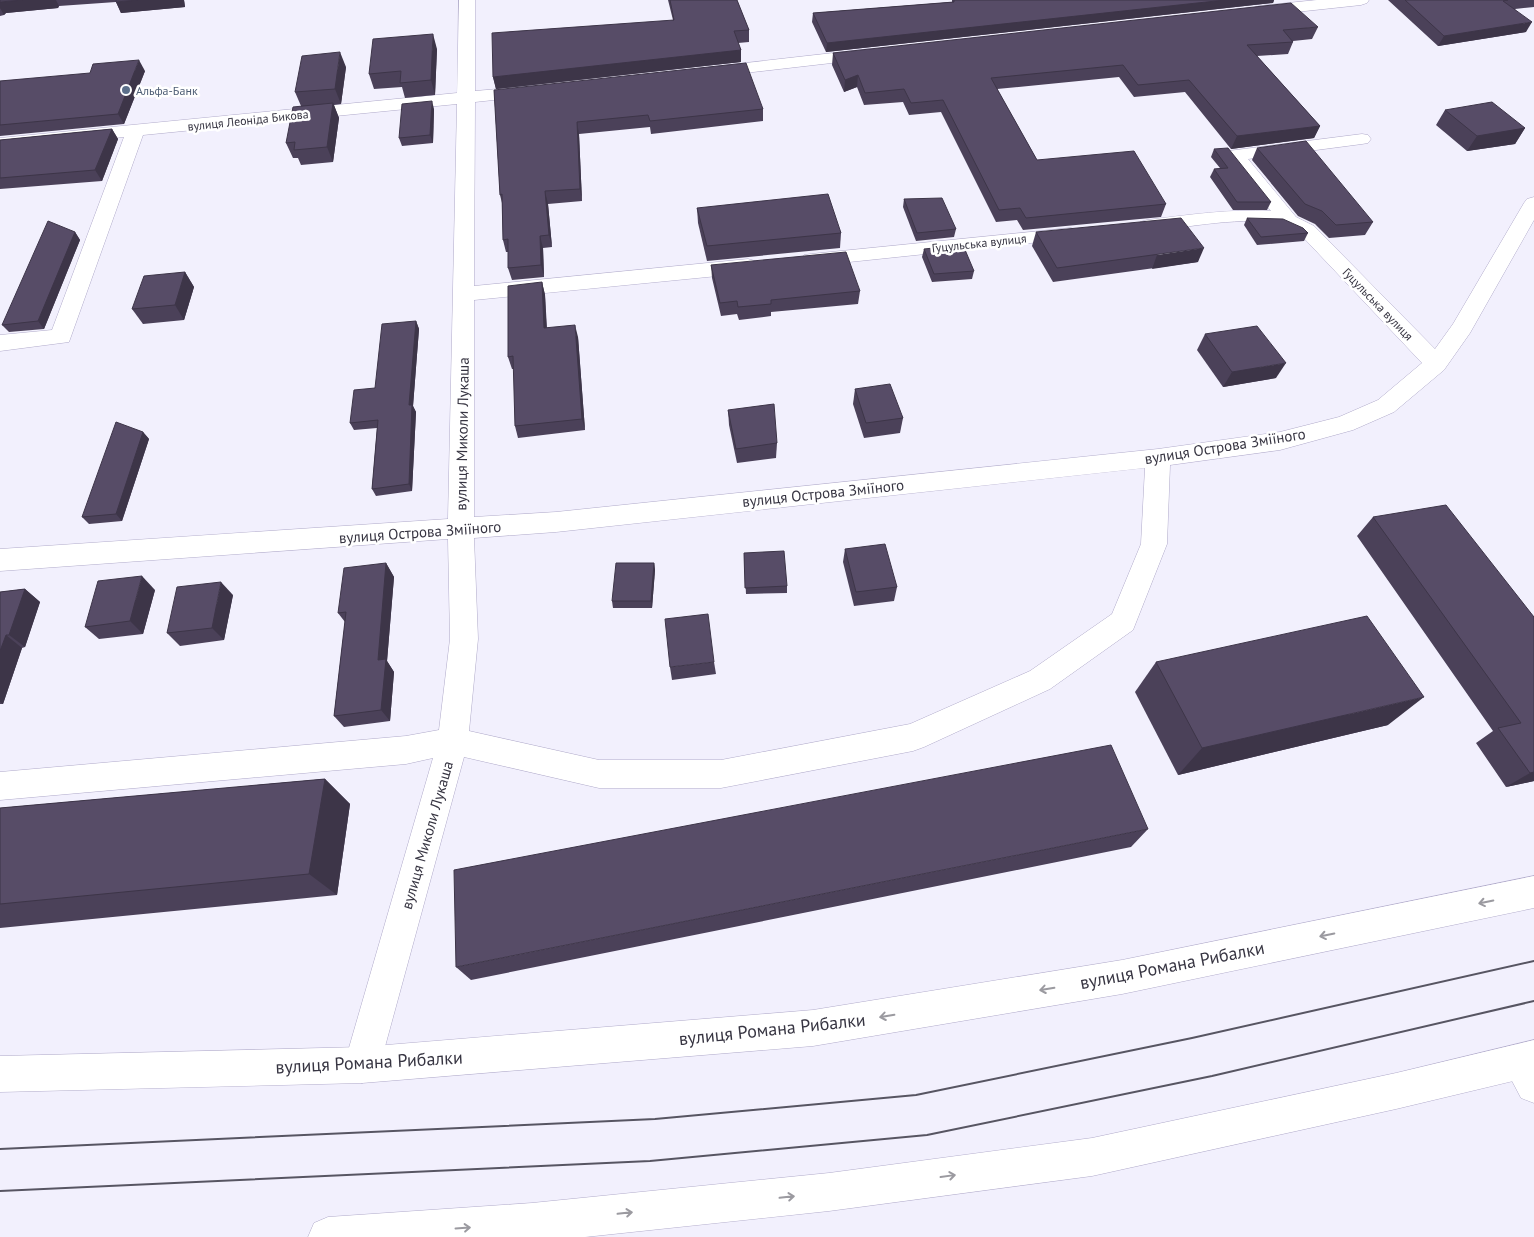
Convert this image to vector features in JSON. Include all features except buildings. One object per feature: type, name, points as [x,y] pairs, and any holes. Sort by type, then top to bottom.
[{"type":"street","name":"вулиця Миколи Лукаша","points":[[362,1065],[454,741],[464,639],[461,530],[467,0]]},
{"type":"street","points":[[1241,13],[1362,0]]},
{"type":"street","points":[[694,74],[882,53]]},
{"type":"street","name":"вулиця Леоніда Бикова","points":[[0,144],[545,90]]},
{"type":"street","points":[[0,343],[61,337],[135,131]]},
{"type":"street","points":[[1288,220],[1235,154],[1362,139]]},
{"type":"street","name":"вулиця Острова Зміїного","points":[[0,560],[461,530],[566,521],[1158,458],[1280,441],[1345,424],[1386,406],[1436,364],[1462,328],[1534,203]]},
{"type":"street","name":"Гуцульська вулиця","points":[[1128,228],[1228,218],[1267,217],[1288,220],[1307,230],[1436,364]]},
{"type":"street","name":"Гуцульська вулиця","points":[[464,294],[1089,232]]},
{"type":"street","points":[[0,786],[406,750],[454,741],[599,774],[721,774],[913,737],[1040,680],[1122,622],[1154,544],[1158,458]]},
{"type":"street","name":"вулиця Романа Рибалки","points":[[0,1074],[362,1065],[813,1028],[1122,977],[1534,892]]},
{"type":"street","points":[[328,1237],[532,1223],[809,1194],[1092,1157],[1396,1092],[1529,1068]]},
{"type":"tram line","points":[[0,1149],[655,1119],[916,1095],[1192,1038],[1534,961]]},
{"type":"tram line","points":[[0,1191],[650,1161],[927,1135],[1212,1076],[1534,1001]]},
{"type":"place","name":"Альфа-Банк","points":[[126,90]]}]
